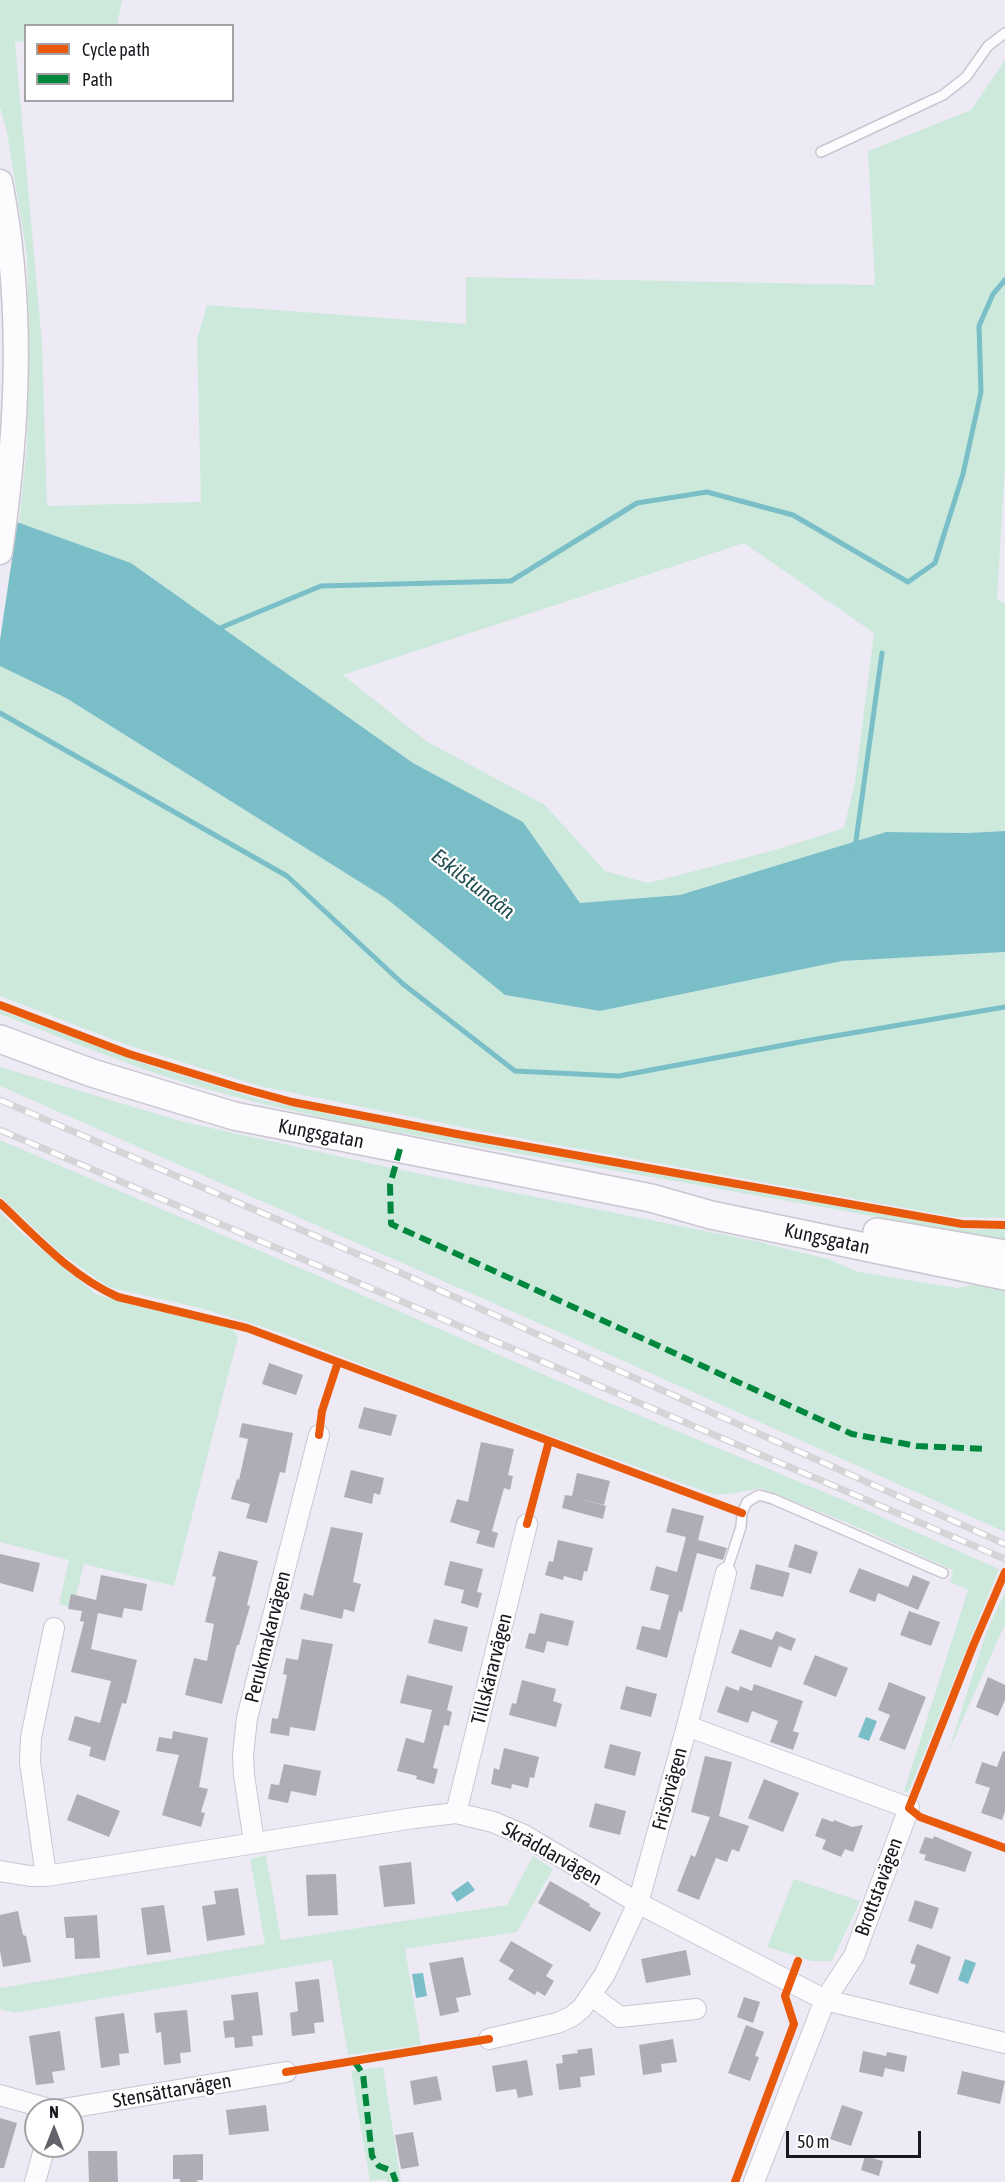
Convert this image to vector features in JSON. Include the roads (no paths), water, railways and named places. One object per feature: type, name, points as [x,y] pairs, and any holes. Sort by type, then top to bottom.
[{"type":"main road","name":"Kungsgatan","points":[[0,1040],[92,1073],[234,1116],[651,1197],[713,1204],[1005,1254]]},
{"type":"main road","name":"Kungsgatan","points":[[651,1197],[711,1215],[1005,1276]]},
{"type":"street","points":[[0,182],[10,251],[15,312],[16,406],[10,486],[0,552]]},
{"type":"street","name":"Perukmakarvägen","points":[[254,1842],[244,1775],[243,1755],[247,1719],[319,1435]]},
{"type":"street","name":"Tillskärarvägen","points":[[456,1813],[527,1524]]},
{"type":"street","name":"Frisörvägen","points":[[489,2039],[557,2022],[582,2008],[605,1974],[638,1902],[687,1726],[726,1573]]},
{"type":"street","points":[[46,1876],[30,1762],[31,1737],[54,1628]]},
{"type":"street","name":"Brottstavägen","points":[[687,1726],[909,1808],[854,1956],[825,2000],[754,2182]]},
{"type":"street","name":"Skräddarvägen","points":[[0,1871],[46,1876],[254,1842],[456,1813],[493,1822],[525,1835],[638,1902],[825,2000],[1005,2043]]},
{"type":"street","points":[[592,1996],[620,2017],[696,2009]]},
{"type":"street","name":"Stensättarvägen","points":[[84,2105],[286,2072]]},
{"type":"street","name":"Stensättarvägen","points":[[0,2095],[24,2102]]},
{"type":"street","points":[[35,2182],[42,2158]]},
{"type":"lane","points":[[821,152],[943,95],[966,77],[988,46],[1005,33]]},
{"type":"lane","points":[[726,1573],[741,1527],[742,1513],[747,1502],[759,1495],[943,1573]]},
{"type":"water","name":"Eskilstunaån","points":[[0,516],[131,563],[413,763],[523,822],[580,903],[680,895],[886,832],[1005,831],[1005,952],[842,961],[600,1011],[505,995],[387,899],[66,698],[0,666]]},
{"type":"water","points":[[866,1717],[877,1721],[869,1741],[858,1737]]},
{"type":"water","points":[[468,1881],[475,1890],[457,1902],[451,1893]]},
{"type":"water","points":[[965,1959],[976,1963],[968,1984],[958,1980]]},
{"type":"water","points":[[423,1973],[427,1996],[416,1998],[412,1974]]},
{"type":"waterway","points":[[215,630],[321,586],[511,581],[637,503],[707,492],[793,515],[908,582],[935,563],[963,474],[981,392],[979,326],[993,294],[1005,280]]},
{"type":"waterway","points":[[855,848],[882,653]]},
{"type":"waterway","points":[[0,713],[287,876],[403,984],[515,1071],[619,1076],[1005,1007]]},
{"type":"railway","points":[[0,1100],[392,1269],[1005,1544]]},
{"type":"railway","points":[[0,1130],[1005,1559]]}]
